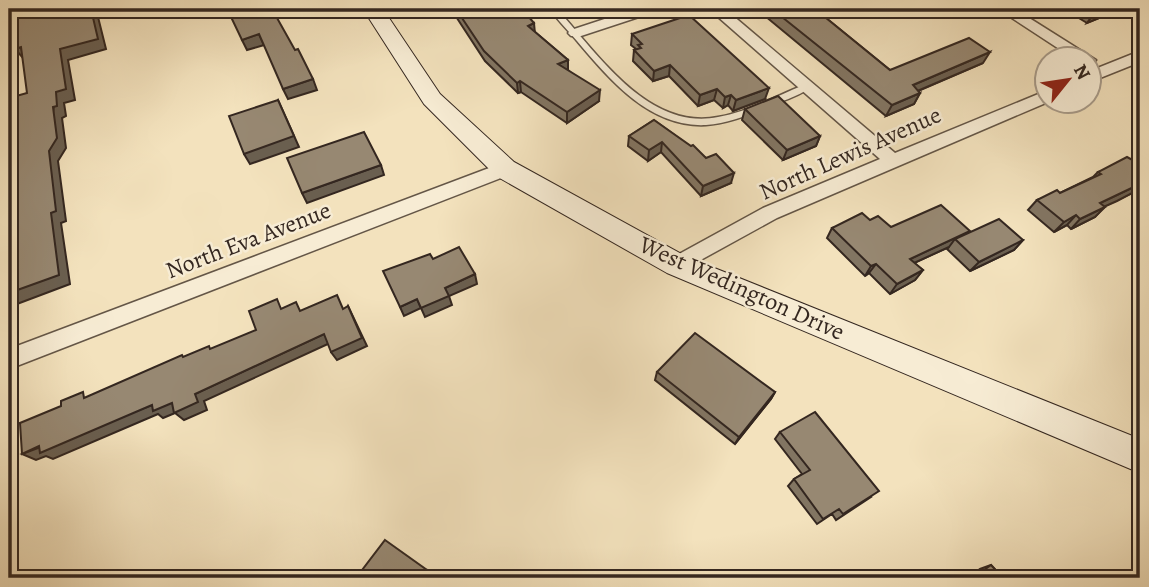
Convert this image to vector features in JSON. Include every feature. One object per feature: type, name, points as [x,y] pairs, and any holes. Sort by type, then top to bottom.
[{"type":"main road","name":"West Wedington Drive","points":[[373,9],[432,99],[505,169],[677,265],[1140,456]]},
{"type":"street","points":[[576,33],[649,9]]},
{"type":"street","points":[[716,9],[892,160]]},
{"type":"street","points":[[1005,9],[1066,46]]},
{"type":"street","points":[[1106,71],[1140,57]]},
{"type":"street","name":"North Lewis Avenue","points":[[677,265],[771,213],[1034,101]]},
{"type":"street","name":"North Eva Avenue","points":[[9,359],[505,169]]},
{"type":"lane","points":[[553,9],[621,85],[659,112],[681,119],[705,122],[729,117],[807,87]]},
{"type":"building","points":[[9,9],[91,9],[98,39],[60,49],[66,89],[56,92],[57,106],[53,107],[57,138],[49,151],[56,211],[51,213],[59,275],[9,293],[9,272],[16,269],[14,250],[18,249],[15,208],[9,210],[9,184],[15,182],[12,142],[9,143],[9,98],[27,93],[21,47],[15,49]]},
{"type":"building","points":[[234,9],[272,9],[295,50],[298,49],[313,79],[283,89],[259,34],[242,40],[231,17],[237,16]]},
{"type":"building","points":[[456,9],[522,9],[534,23],[528,26],[568,60],[558,64],[600,90],[567,112],[520,81],[517,83],[484,51]]},
{"type":"building","points":[[772,9],[815,9],[890,70],[969,38],[990,52],[913,85],[920,93],[892,105]]},
{"type":"building","points":[[689,15],[769,88],[736,100],[731,95],[725,97],[717,89],[700,95],[670,65],[654,71],[634,50],[641,48],[638,45],[642,44],[632,34]]},
{"type":"building","points":[[778,96],[820,136],[787,150],[745,109]]},
{"type":"building","points":[[278,100],[294,136],[244,154],[229,116]]},
{"type":"building","points":[[654,120],[693,145],[706,158],[716,154],[734,173],[703,186],[662,142],[649,150],[629,136]]},
{"type":"building","points":[[364,132],[381,165],[302,193],[287,158]]},
{"type":"building","points":[[1127,157],[1140,164],[1140,184],[1100,203],[1105,207],[1080,219],[1076,215],[1064,222],[1037,200],[1057,190],[1060,193],[1101,174],[1098,172]]},
{"type":"building","points":[[941,205],[970,231],[910,259],[923,270],[897,284],[876,264],[871,266],[832,228],[862,213],[870,220],[878,216],[891,227]]},
{"type":"building","points":[[999,219],[1023,240],[979,262],[955,239]]},
{"type":"building","points":[[459,247],[475,274],[445,288],[449,296],[421,308],[417,299],[400,307],[383,271],[430,254],[433,259]]},
{"type":"building","points":[[337,295],[343,309],[348,306],[362,338],[331,352],[324,334],[195,394],[198,402],[174,413],[172,403],[153,411],[152,405],[40,453],[39,446],[22,454],[20,423],[61,406],[61,401],[83,392],[84,398],[182,355],[183,357],[209,346],[210,349],[256,330],[249,311],[277,299],[281,309],[296,302],[300,311]]},
{"type":"building","points":[[695,333],[775,392],[739,437],[657,372]]},
{"type":"building","points":[[815,412],[879,491],[843,514],[839,509],[823,519],[794,479],[810,470],[780,432]]},
{"type":"building","points":[[385,540],[427,570],[421,578],[356,578]]},
{"type":"building","points":[[991,565],[1003,578],[973,578]]}]
